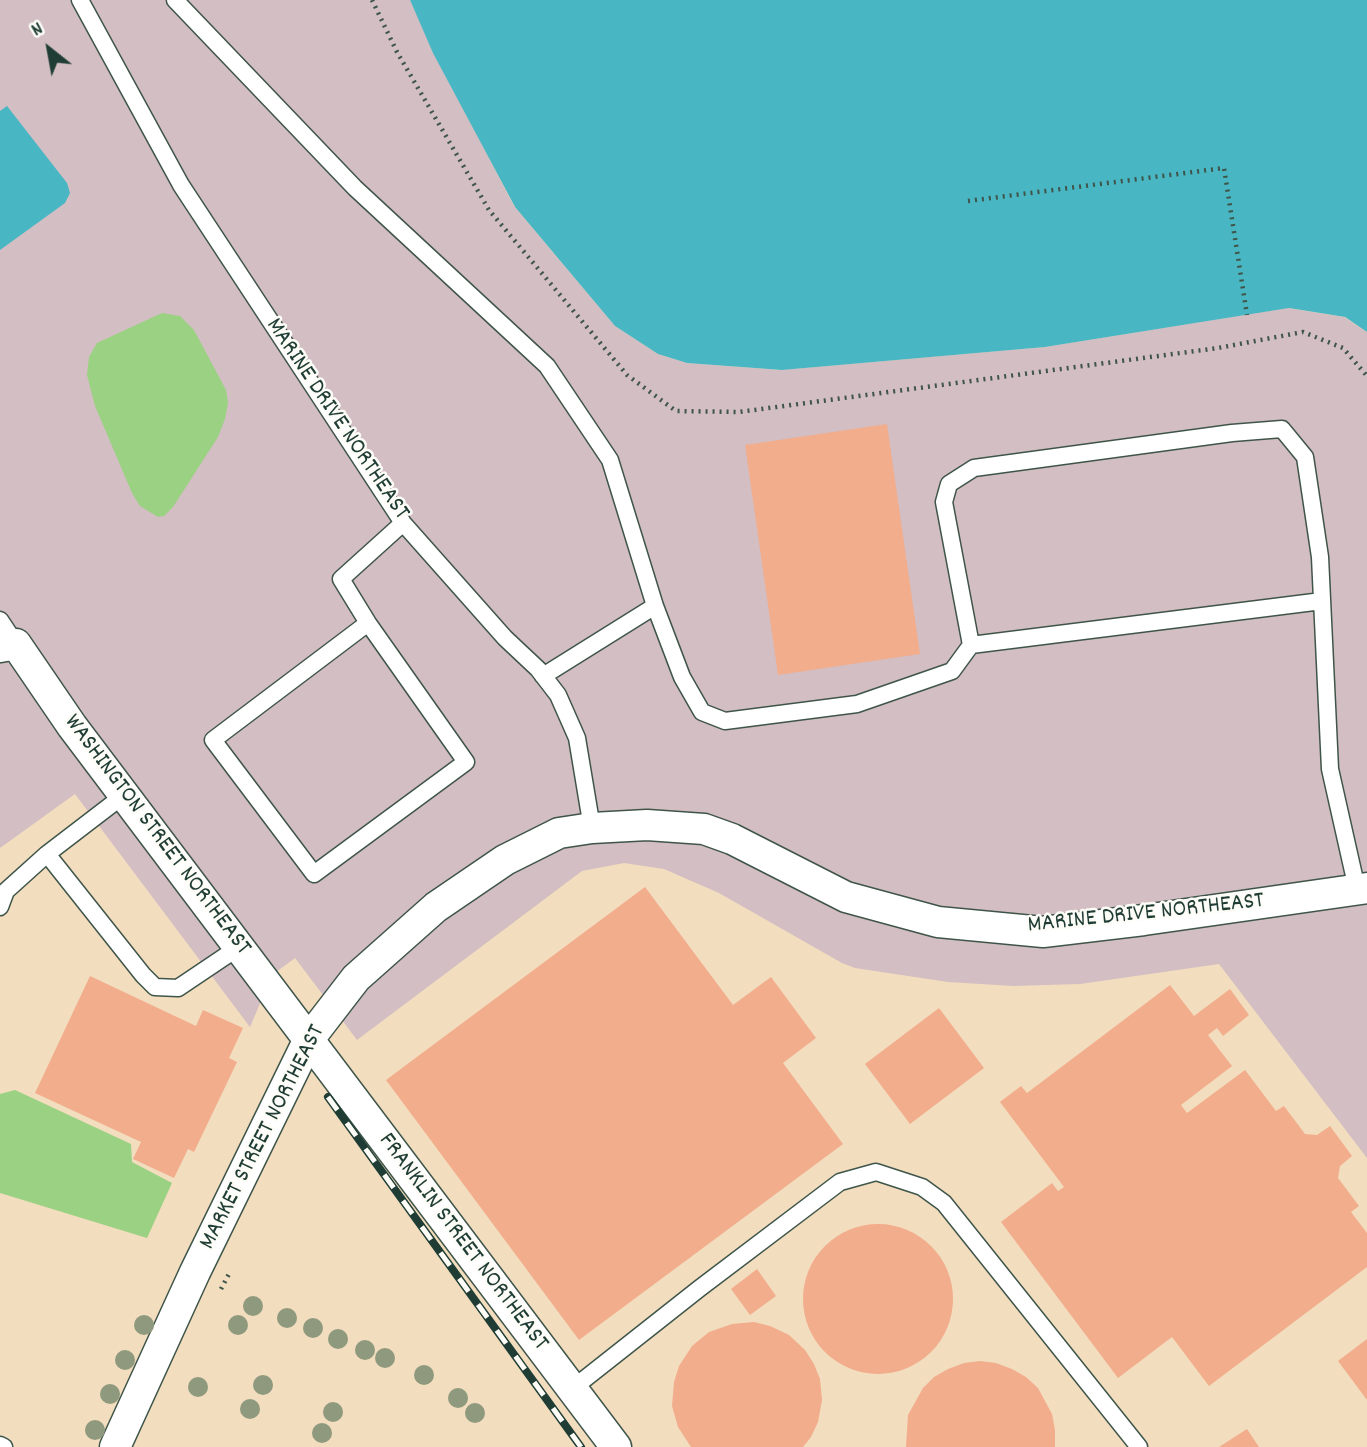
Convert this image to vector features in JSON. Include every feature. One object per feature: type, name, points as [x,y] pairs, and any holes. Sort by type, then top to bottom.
[{"type":"street","name":"WASHINGTON STREET NORTHEAST","points":[[5,637],[309,1039]]},
{"type":"street","name":"MARKET STREET NORTHEAST","points":[[115,1447],[195,1272],[309,1039],[356,978],[436,907],[505,860],[559,833],[647,825],[704,829],[732,839]]},
{"type":"street","name":"MARINE DRIVE NORTHEAST","points":[[732,839],[846,897],[938,922],[1043,932],[1362,888]]},
{"type":"street","name":"FRANKLIN STREET NORTHEAST","points":[[309,1039],[616,1447]]},
{"type":"lane","name":"MARINE DRIVE NORTHEAST","points":[[80,0],[181,185],[403,523],[558,695],[577,738],[592,828]]},
{"type":"lane","points":[[175,0],[355,188],[547,366],[610,460],[655,606],[682,677],[702,712],[725,721],[857,704],[951,671],[971,645],[1322,601]]},
{"type":"lane","points":[[971,645],[944,502],[950,484],[974,468],[1232,433],[1282,429],[1305,457],[1320,557],[1331,769],[1362,888]]},
{"type":"lane","points":[[368,623],[213,740],[314,874],[466,762],[368,623],[341,579],[403,523]]},
{"type":"lane","points":[[543,676],[655,606]]},
{"type":"lane","points":[[0,907],[6,891],[47,854],[124,794]]},
{"type":"lane","points":[[47,854],[155,987],[178,988],[239,947]]},
{"type":"lane","points":[[572,1389],[700,1287],[840,1182],[876,1172],[922,1187],[944,1203],[1139,1447]]},
{"type":"path","points":[[372,0],[397,52],[489,210],[627,375],[676,411],[739,412],[1218,348],[1303,332],[1343,348],[1367,376]]},
{"type":"path","points":[[968,201],[1224,168],[1247,314]]},
{"type":"shaded area","points":[[0,0],[410,0],[434,53],[514,206],[615,326],[658,354],[687,363],[781,370],[1045,347],[1288,308],[1344,317],[1367,332],[1367,1158],[1219,964],[1080,984],[1013,986],[948,982],[855,968],[719,893],[664,869],[624,863],[582,871],[357,1040],[295,958],[272,975],[250,1027],[75,794],[0,848]]},
{"type":"green space","points":[[162,313],[180,316],[194,330],[226,390],[228,403],[218,437],[173,507],[164,516],[158,517],[140,506],[132,493],[95,406],[87,375],[89,357],[97,343]]},
{"type":"green space","points":[[15,1090],[131,1144],[132,1162],[172,1183],[147,1238],[0,1193],[0,1094]]},
{"type":"water","points":[[410,0],[1367,0],[1367,332],[1345,317],[1289,308],[1045,347],[782,370],[687,363],[658,354],[615,326],[515,207],[433,53]]},
{"type":"water","points":[[7,106],[67,183],[70,193],[65,203],[0,250],[0,111]]},
{"type":"building","points":[[887,424],[920,654],[778,675],[745,445]]},
{"type":"building","points":[[645,887],[733,1005],[771,977],[816,1038],[783,1063],[843,1144],[579,1340],[386,1080]]},
{"type":"building","points":[[90,976],[196,1026],[203,1010],[243,1028],[229,1058],[237,1062],[194,1152],[188,1149],[174,1178],[133,1159],[141,1142],[35,1093]]},
{"type":"building","points":[[1170,985],[1194,1016],[1230,989],[1249,1015],[1223,1036],[1217,1028],[1208,1035],[1232,1066],[1181,1105],[1187,1113],[1245,1070],[1276,1111],[1284,1106],[1305,1134],[1317,1135],[1330,1126],[1352,1156],[1340,1166],[1338,1178],[1359,1206],[1351,1212],[1367,1233],[1367,1267],[1209,1386],[1172,1337],[1118,1378],[1001,1222],[1052,1183],[1058,1191],[1064,1187],[1000,1102],[1021,1086],[1027,1093]]},
{"type":"building","points":[[939,1008],[984,1068],[910,1124],[865,1064]]},
{"type":"building","points":[[878,1224],[907,1230],[931,1246],[947,1270],[953,1299],[947,1328],[931,1352],[907,1368],[878,1374],[849,1368],[825,1352],[809,1328],[803,1299],[809,1270],[825,1246],[849,1230]]},
{"type":"building","points":[[757,1269],[776,1296],[750,1315],[731,1289]]},
{"type":"building","points":[[754,1322],[789,1335],[805,1350],[814,1364],[820,1379],[822,1400],[818,1422],[811,1437],[803,1447],[691,1447],[678,1427],[672,1406],[674,1382],[679,1366],[692,1346],[709,1332],[732,1324]]},
{"type":"building","points":[[1367,1339],[1367,1400],[1338,1361]]},
{"type":"building","points":[[980,1361],[1012,1369],[1038,1388],[1052,1414],[1055,1447],[906,1447],[908,1415],[923,1388],[934,1377],[948,1369]]},
{"type":"building","points":[[1247,1429],[1259,1447],[1219,1447]]},
{"type":"railway","points":[[328,1097],[581,1447]]}]
